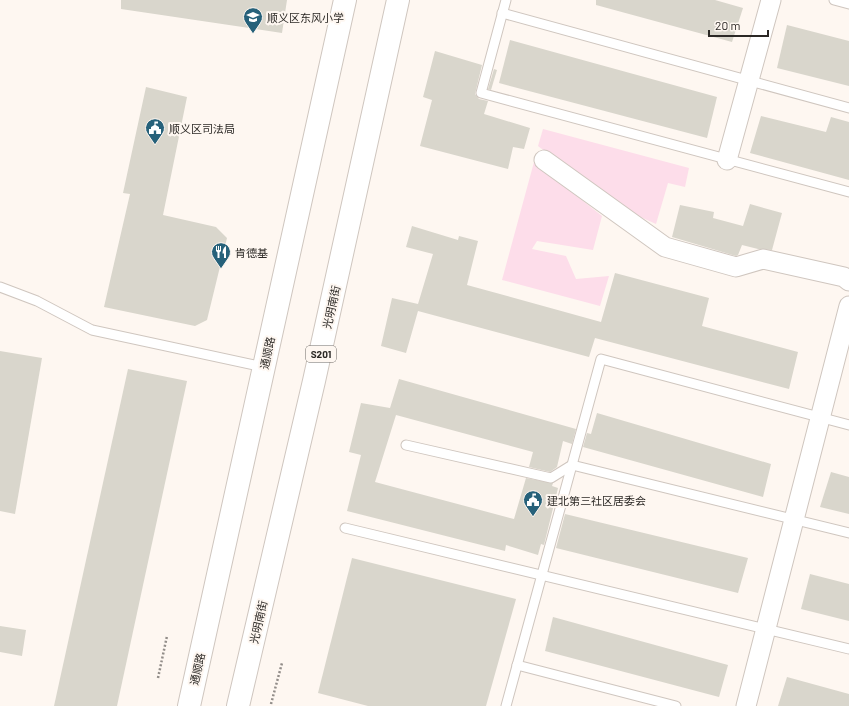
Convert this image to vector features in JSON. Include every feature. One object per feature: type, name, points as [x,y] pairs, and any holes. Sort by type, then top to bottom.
[{"type":"main road","name":"通顺路","points":[[189,706],[345,0]]},
{"type":"main road","name":"光明南街","points":[[238,706],[314,381],[398,0]]},
{"type":"street","points":[[727,160],[771,0]]},
{"type":"street","points":[[544,160],[665,247],[736,267],[763,259],[844,277],[849,281]]},
{"type":"street","points":[[746,706],[849,306]]},
{"type":"lane","points":[[506,0],[482,93],[849,192]]},
{"type":"lane","points":[[834,0],[849,4]]},
{"type":"lane","points":[[502,13],[849,108]]},
{"type":"lane","points":[[0,287],[37,301],[92,330],[264,367]]},
{"type":"lane","points":[[506,706],[601,360],[849,425]]},
{"type":"lane","points":[[406,445],[551,478],[572,465],[849,533]]},
{"type":"lane","points":[[345,528],[849,650]]},
{"type":"lane","points":[[517,665],[676,706]]},
{"type":"path","points":[[158,678],[167,636]]},
{"type":"path","points":[[271,704],[282,663]]},
{"type":"shaded area","points":[[543,129],[689,168],[685,187],[668,183],[656,224],[616,206],[538,146]]},
{"type":"shaded area","points":[[534,162],[602,216],[593,250],[537,241],[532,249],[566,256],[576,279],[609,276],[600,306],[502,280]]},
{"type":"building","name":"顺义区东风小学","points":[[121,0],[287,0],[282,33],[121,9]]},
{"type":"building","points":[[596,0],[715,0],[743,8],[732,42],[596,5]]},
{"type":"building","points":[[787,25],[849,41],[849,86],[777,68]]},
{"type":"building","points":[[510,40],[717,97],[707,138],[499,83]]},
{"type":"building","points":[[435,51],[482,65],[475,94],[479,99],[488,101],[484,114],[530,128],[524,149],[513,147],[508,169],[420,146],[432,100],[423,97]]},
{"type":"building","points":[[494,69],[497,70],[491,90],[488,89]]},
{"type":"building","points":[[146,87],[187,97],[163,215],[216,227],[227,238],[207,320],[195,326],[104,307],[130,194],[123,193]]},
{"type":"building","points":[[761,116],[826,132],[831,117],[849,122],[849,180],[750,153]]},
{"type":"building","points":[[750,204],[782,213],[772,250],[758,249],[742,245],[738,255],[736,256],[672,237],[680,205],[714,212],[713,218],[743,226]]},
{"type":"building","points":[[412,226],[458,240],[459,236],[478,241],[467,285],[601,322],[615,273],[709,298],[702,326],[798,352],[789,389],[595,338],[589,357],[418,311],[406,353],[381,346],[392,298],[418,304],[433,254],[406,247]]},
{"type":"building","points":[[0,351],[42,358],[15,514],[0,511]]},
{"type":"building","points":[[128,369],[187,381],[117,706],[54,706]]},
{"type":"building","points":[[399,379],[576,429],[572,444],[563,441],[557,467],[550,472],[529,467],[533,452],[396,415],[375,482],[514,519],[526,478],[553,483],[552,486],[558,488],[544,545],[541,544],[538,555],[506,545],[505,551],[347,511],[361,455],[349,452],[361,403],[390,408]]},
{"type":"building","points":[[597,413],[771,464],[763,497],[583,447],[587,433],[591,434]]},
{"type":"building","points":[[831,472],[849,477],[849,514],[820,507]]},
{"type":"building","points":[[565,514],[748,558],[738,593],[556,548]]},
{"type":"building","points":[[352,558],[516,599],[486,706],[368,706],[318,693]]},
{"type":"building","points":[[810,574],[849,584],[849,621],[801,609]]},
{"type":"building","points":[[553,617],[728,665],[719,697],[545,651]]},
{"type":"building","points":[[0,626],[26,630],[22,656],[0,652]]},
{"type":"building","points":[[787,677],[849,694],[849,706],[778,706]]},
{"type":"place","name":"顺义区东风小学","points":[[253,34]]},
{"type":"place","name":"顺义区司法局","points":[[155,145]]},
{"type":"place","name":"肯德基","points":[[221,269]]},
{"type":"place","name":"建北第三社区居委会","points":[[533,517]]}]
